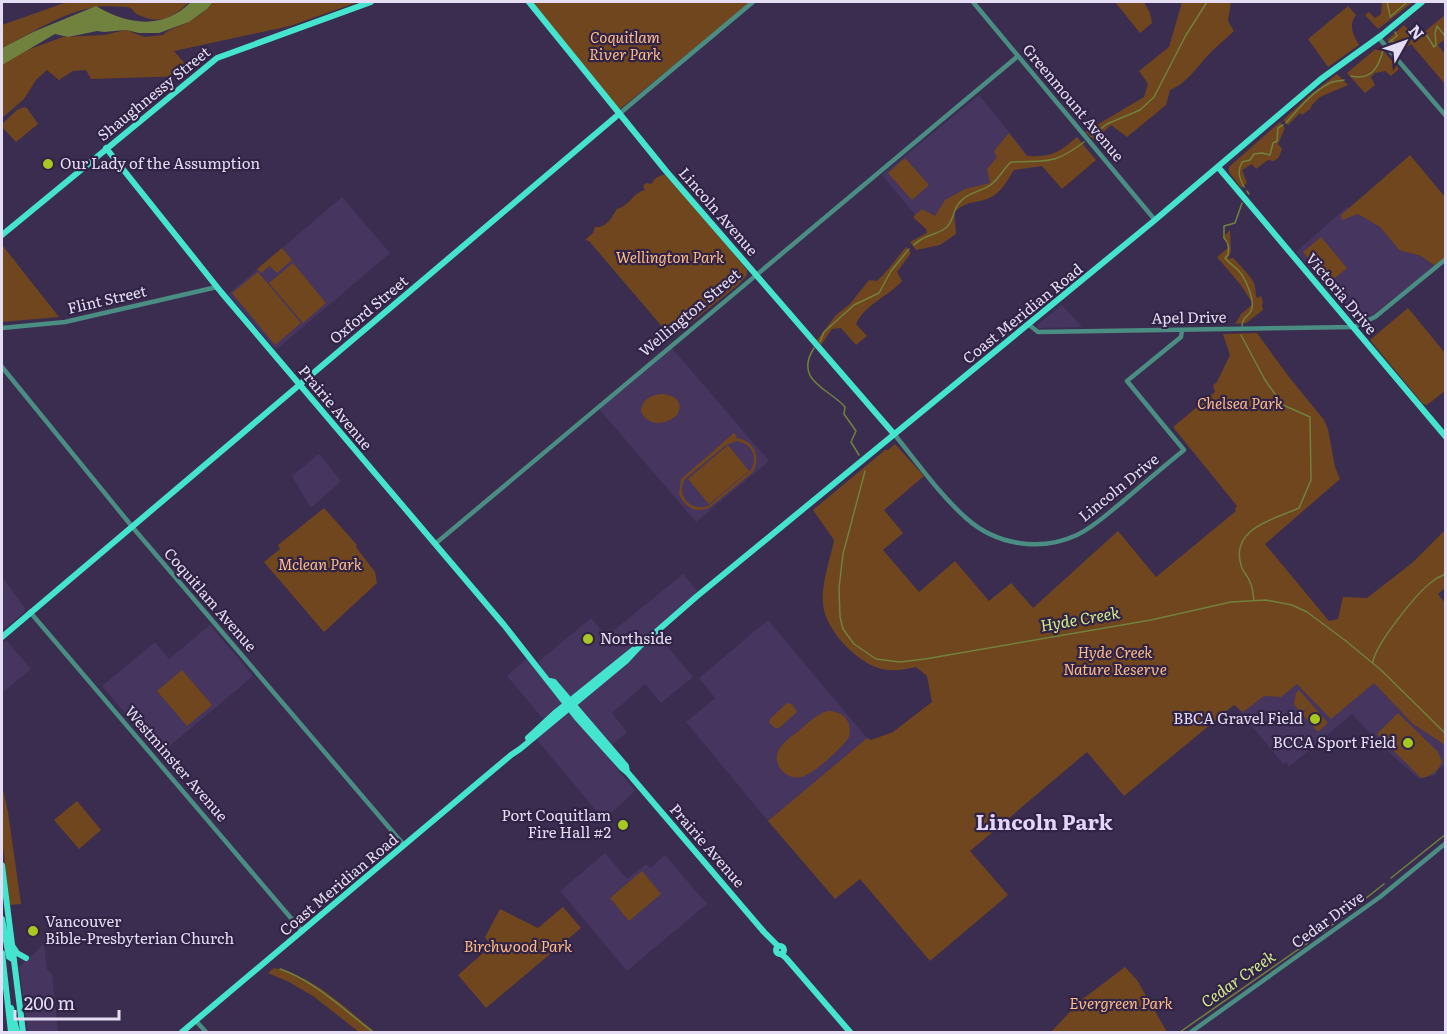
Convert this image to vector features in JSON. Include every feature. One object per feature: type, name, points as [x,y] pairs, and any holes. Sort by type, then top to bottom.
[{"type":"main road","name":"Shaughnessy Street","points":[[2,235],[217,58],[371,2]]},
{"type":"main road","name":"Lincoln Avenue","points":[[529,2],[619,114],[894,434]]},
{"type":"main road","name":"Coast Meridian Road","points":[[182,1032],[570,704],[626,661],[696,597],[1155,220],[1321,79],[1422,2]]},
{"type":"main road","name":"Oxford Street","points":[[2,637],[619,114]]},
{"type":"main road","name":"Prairie Avenue","points":[[106,148],[217,287],[550,681],[554,682],[570,704],[626,766],[628,773]]},
{"type":"main road","points":[[95,157],[116,160]]},
{"type":"main road","name":"Victoria Drive","points":[[1218,167],[1446,437]]},
{"type":"main road","name":"Shaughnessy Street","points":[[2,230],[35,206]]},
{"type":"main road","name":"Prairie Avenue","points":[[570,704],[577,718],[628,773],[850,1032]]},
{"type":"main road","name":"Coast Meridian Road","points":[[511,755],[561,715],[570,704]]},
{"type":"main road","points":[[561,715],[577,718]]},
{"type":"main road","points":[[2,865],[11,943],[17,959],[15,968],[23,1032]]},
{"type":"main road","points":[[2,919],[9,957],[26,958],[17,953],[11,943]]},
{"type":"main road","points":[[2,953],[11,1032]]},
{"type":"main road","points":[[6,990],[16,1032]]},
{"type":"street","name":"Oxford Street","points":[[619,114],[753,2]]},
{"type":"street","name":"Greenmount Avenue","points":[[973,2],[1155,220]]},
{"type":"street","points":[[1378,37],[1446,116]]},
{"type":"street","name":"Wellington Street","points":[[435,543],[1018,56]]},
{"type":"street","points":[[1354,327],[1375,317],[1446,260]]},
{"type":"street","name":"Flint Street","points":[[2,328],[65,322],[217,287]]},
{"type":"street","name":"Apel Drive","points":[[1028,324],[1038,332],[1354,327]]},
{"type":"street","name":"Lincoln Drive","points":[[894,434],[970,522],[998,538],[1030,544],[1058,542],[1089,528],[1184,450],[1127,381],[1181,337],[1182,330]]},
{"type":"street","name":"Coquitlam Avenue","points":[[2,367],[131,526],[404,845]]},
{"type":"street","name":"Westminster Avenue","points":[[30,612],[302,931]]},
{"type":"street","name":"Cedar Drive","points":[[1191,1032],[1380,897],[1446,843]]},
{"type":"street","points":[[196,1021],[206,1032]]},
{"type":"shaded area","points":[[191,2],[213,2],[189,22],[159,33],[139,33],[126,30],[97,31],[68,37],[55,34],[2,65],[2,48],[33,32],[96,6],[120,17],[145,22],[169,17]]},
{"type":"shaded area","points":[[979,95],[1029,157],[963,204],[955,212],[956,234],[940,245],[882,175]]},
{"type":"shaded area","points":[[342,197],[390,253],[276,350],[228,294]]},
{"type":"shaded area","points":[[1347,207],[1380,227],[1399,250],[1421,256],[1435,266],[1358,326],[1296,252]]},
{"type":"shaded area","points":[[1062,305],[1082,327],[1038,328],[1037,325]]},
{"type":"shaded area","points":[[672,348],[769,461],[696,522],[599,409]]},
{"type":"shaded area","points":[[319,454],[341,481],[311,508],[292,476]]},
{"type":"shaded area","points":[[683,574],[699,593],[654,631],[693,677],[661,703],[645,684],[612,713],[627,732],[604,752],[635,791],[604,820],[536,739],[550,727],[507,676],[531,655],[537,663],[591,618],[607,636]]},
{"type":"shaded area","points":[[2,577],[25,608],[24,612],[2,631]]},
{"type":"shaded area","points":[[768,620],[867,738],[768,821],[686,722],[715,698],[699,678]]},
{"type":"shaded area","points":[[210,625],[253,676],[160,754],[102,686],[155,642],[169,659]]},
{"type":"shaded area","points":[[6,640],[31,669],[2,693],[2,644]]},
{"type":"shaded area","points":[[1284,663],[1374,682],[1413,724],[1445,745],[1445,766],[1438,769],[1436,775],[1419,779],[1383,747],[1352,714],[1289,767],[1286,762],[1283,764],[1234,704]]},
{"type":"shaded area","points":[[605,853],[627,879],[646,864],[650,868],[665,855],[707,904],[627,971],[560,891]]},
{"type":"shaded area","points":[[44,944],[47,970],[52,974],[58,1032],[28,1032],[19,967]]},
{"type":"green space","points":[[67,2],[189,2],[169,17],[157,20],[138,15],[128,7],[91,8],[57,20],[2,48],[2,25]]},
{"type":"green space","points":[[213,2],[358,2],[290,26],[174,51],[192,72],[188,76],[91,79],[86,70],[73,71],[59,80],[47,70],[36,80],[24,99],[2,118],[2,62],[19,53],[63,37],[104,35],[126,30],[144,37],[163,35],[193,19]]},
{"type":"green space","name":"Coquitlam River Park","points":[[530,2],[751,2],[619,110]]},
{"type":"green space","points":[[1115,2],[1144,2],[1152,23],[1140,33]]},
{"type":"green space","points":[[1182,2],[1231,2],[1228,21],[1234,31],[1188,78],[1170,90],[1166,105],[1127,137],[1111,125],[1095,140],[1085,132],[1144,97],[1148,84],[1139,71],[1169,47]]},
{"type":"green space","points":[[1382,2],[1413,2],[1378,29],[1365,15],[1369,12],[1375,18],[1381,14]]},
{"type":"green space","points":[[1348,6],[1356,15],[1352,26],[1353,34],[1359,45],[1328,67],[1308,39]]},
{"type":"green space","points":[[1445,15],[1445,39],[1438,45],[1445,54],[1445,84],[1411,44],[1399,53],[1387,40],[1404,25],[1417,38]]},
{"type":"green space","points":[[1379,46],[1399,69],[1391,76],[1385,71],[1375,73],[1371,77],[1375,85],[1365,93],[1347,73]]},
{"type":"green space","points":[[1337,74],[1348,85],[1320,97],[1310,109],[1302,115],[1300,113],[1288,125],[1283,120],[1310,95]]},
{"type":"green space","points":[[24,107],[38,124],[16,142],[2,127],[2,124],[17,110]]},
{"type":"green space","points":[[1280,122],[1285,128],[1278,144],[1282,149],[1279,157],[1274,161],[1268,160],[1256,169],[1252,164],[1242,170],[1247,183],[1241,188],[1229,172],[1229,167]]},
{"type":"green space","points":[[1009,133],[1027,156],[1055,153],[1077,137],[1096,160],[1062,189],[1042,166],[1014,170],[997,194],[964,205],[954,212],[956,234],[940,245],[916,250],[910,242],[927,233],[926,229],[913,217],[922,209],[935,216],[945,200],[965,189],[990,183],[987,169],[997,157],[994,151]]},
{"type":"green space","points":[[1410,155],[1445,197],[1445,257],[1435,266],[1421,256],[1399,250],[1380,227],[1358,214],[1342,220],[1341,215]]},
{"type":"green space","points":[[905,158],[929,185],[912,200],[888,173]]},
{"type":"green space","name":"Wellington Park","points":[[665,175],[694,206],[747,270],[747,275],[738,285],[674,336],[670,336],[589,241],[585,240],[593,233],[595,227],[606,224],[617,209],[645,190],[643,186],[646,183],[651,184]]},
{"type":"green space","points":[[1230,230],[1231,251],[1228,259],[1233,258],[1247,273],[1254,283],[1257,298],[1261,296],[1263,302],[1263,310],[1246,323],[1235,324],[1241,314],[1253,304],[1240,284],[1217,257],[1228,248],[1223,237]]},
{"type":"green space","points":[[1321,237],[1347,268],[1329,283],[1303,252]]},
{"type":"green space","points":[[3,246],[59,317],[2,322]]},
{"type":"green space","points":[[906,247],[911,253],[897,272],[902,281],[871,305],[856,324],[867,336],[856,345],[841,328],[832,329],[821,345],[817,340],[836,315],[850,304],[869,280],[877,281]]},
{"type":"green space","points":[[282,248],[292,260],[277,273],[270,266],[261,273],[257,269]]},
{"type":"green space","points":[[293,263],[326,303],[303,323],[269,283]]},
{"type":"green space","points":[[258,272],[301,323],[275,345],[232,293]]},
{"type":"green space","points":[[1408,308],[1445,353],[1445,391],[1427,405],[1423,404],[1370,340]]},
{"type":"green space","name":"Hyde Creek Nature Reserve","points":[[1257,333],[1324,420],[1328,429],[1335,467],[1340,479],[1265,544],[1329,621],[1338,619],[1343,597],[1367,598],[1412,563],[1445,530],[1445,588],[1438,594],[1445,603],[1445,745],[1413,724],[1374,683],[1331,719],[1297,684],[1281,697],[1264,696],[1243,712],[1234,705],[1124,796],[1087,752],[970,851],[1008,895],[930,961],[860,879],[835,899],[768,821],[867,738],[871,740],[893,732],[932,702],[927,676],[916,667],[888,670],[867,663],[846,646],[830,625],[825,615],[823,596],[834,540],[813,510],[895,444],[924,476],[884,510],[903,533],[883,550],[919,592],[955,561],[989,601],[1011,583],[1033,608],[1118,531],[1156,577],[1236,511],[1237,506],[1173,427],[1215,392],[1213,385],[1217,382],[1230,355],[1223,334]]},
{"type":"green space","points":[[664,394],[678,401],[680,407],[677,415],[668,421],[658,423],[648,420],[641,412],[643,404],[652,396]]},
{"type":"green space","points":[[734,433],[737,436],[735,438],[747,441],[756,454],[756,466],[753,472],[709,508],[695,509],[684,503],[679,494],[681,479]],"holes":[[[737,441],[750,448],[754,455],[751,470],[708,506],[696,507],[686,501],[682,491],[685,479],[726,445]]]},
{"type":"green space","points":[[728,445],[749,471],[709,504],[688,479]]},
{"type":"green space","name":"Mclean Park","points":[[324,508],[357,545],[356,547],[375,572],[377,583],[324,632],[264,562],[280,549],[278,545]]},
{"type":"green space","points":[[182,670],[212,705],[187,726],[157,691]]},
{"type":"green space","points":[[1299,690],[1328,723],[1318,732],[1302,714],[1310,706],[1301,713],[1294,704],[1296,693]]},
{"type":"green space","points":[[787,703],[792,704],[797,712],[779,728],[775,728],[769,722],[770,719]]},
{"type":"green space","points":[[828,711],[839,713],[849,723],[848,739],[812,772],[801,777],[785,773],[777,759],[780,748],[813,718]]},
{"type":"green space","name":"BCCA Sport Field","points":[[1398,713],[1438,752],[1442,762],[1431,775],[1421,778],[1377,734]]},
{"type":"green space","points":[[2,785],[21,904],[10,905],[2,839]]},
{"type":"green space","points":[[77,801],[101,830],[79,849],[54,820]]},
{"type":"green space","points":[[642,871],[661,894],[629,921],[610,898]]},
{"type":"green space","name":"Birchwood Park","points":[[563,907],[581,928],[486,1008],[458,975],[491,946],[485,937],[500,909],[538,928]]},
{"type":"green space","name":"Evergreen Park","points":[[1125,967],[1137,980],[1167,1032],[1051,1032],[1080,1001]]},
{"type":"green space","points":[[274,968],[289,972],[316,985],[375,1032],[359,1032],[313,996],[268,973]]},
{"type":"waterway","name":"Hyde Creek","points":[[1091,136],[1107,124],[1140,110],[1154,97],[1186,35],[1207,2]]},
{"type":"waterway","points":[[1387,2],[1390,15]]},
{"type":"waterway","points":[[1390,17],[1407,2]]},
{"type":"waterway","points":[[1423,35],[1426,34],[1434,47],[1437,26],[1446,37]]},
{"type":"waterway","points":[[1389,42],[1397,36],[1395,32]]},
{"type":"waterway","points":[[1391,41],[1402,45],[1412,33]]},
{"type":"waterway","points":[[1351,76],[1364,76],[1373,71],[1383,50]]},
{"type":"waterway","points":[[1286,123],[1306,101],[1324,86],[1344,80]]},
{"type":"waterway","points":[[1244,187],[1239,174],[1242,162],[1250,160],[1254,154],[1270,155],[1273,143],[1277,141],[1278,128],[1283,125]]},
{"type":"waterway","name":"Hyde Creek","points":[[914,245],[947,227],[960,202],[993,183],[1011,162],[1057,158],[1084,142]]},
{"type":"waterway","points":[[1242,203],[1235,223],[1224,226],[1224,238],[1228,248],[1228,255],[1225,258],[1239,271],[1251,296],[1251,311],[1244,319],[1242,326]]},
{"type":"waterway","name":"Hyde Creek","points":[[820,342],[824,332],[854,305],[879,293],[891,271],[909,249]]},
{"type":"waterway","points":[[1241,335],[1265,380],[1283,405],[1310,417],[1311,480],[1299,508],[1267,521],[1248,534],[1242,542],[1239,552],[1241,565],[1251,584],[1254,601]]},
{"type":"waterway","name":"Hyde Creek","points":[[814,348],[808,369],[816,383],[845,407],[844,414],[856,431],[851,442],[859,455]]},
{"type":"waterway","name":"Hyde Creek","points":[[865,471],[843,554],[839,588],[840,617],[843,629],[854,644],[876,659],[900,662],[925,659],[1151,620],[1231,602],[1266,600],[1292,605],[1307,612],[1346,641],[1381,670],[1446,734]]},
{"type":"waterway","points":[[1373,662],[1381,644],[1408,607],[1426,587],[1446,574]]},
{"type":"waterway","name":"Cedar Creek","points":[[1391,878],[1446,834]]},
{"type":"waterway","name":"Cedar Creek","points":[[1323,932],[1384,884]]},
{"type":"waterway","name":"Cedar Creek","points":[[1180,1032],[1309,942]]},
{"type":"waterway","name":"Cedar Creek","points":[[280,969],[317,988],[373,1032]]},
{"type":"place","name":"Our Lady of the Assumption","points":[[48,164]]},
{"type":"place","name":"Northside","points":[[588,639]]},
{"type":"place","name":"BBCA Gravel Field","points":[[1315,719]]},
{"type":"place","name":"BCCA Sport Field","points":[[1408,743]]},
{"type":"place","name":"Port Coquitlam Fire Hall #2","points":[[623,825]]},
{"type":"place","name":"Vancouver Bible-Presbyterian Church","points":[[33,931]]},
{"type":"district","name":"Lincoln Park","points":[[1044,823]]},
{"type":"park label","name":"Chelsea Park","points":[[1240,404]]}]
